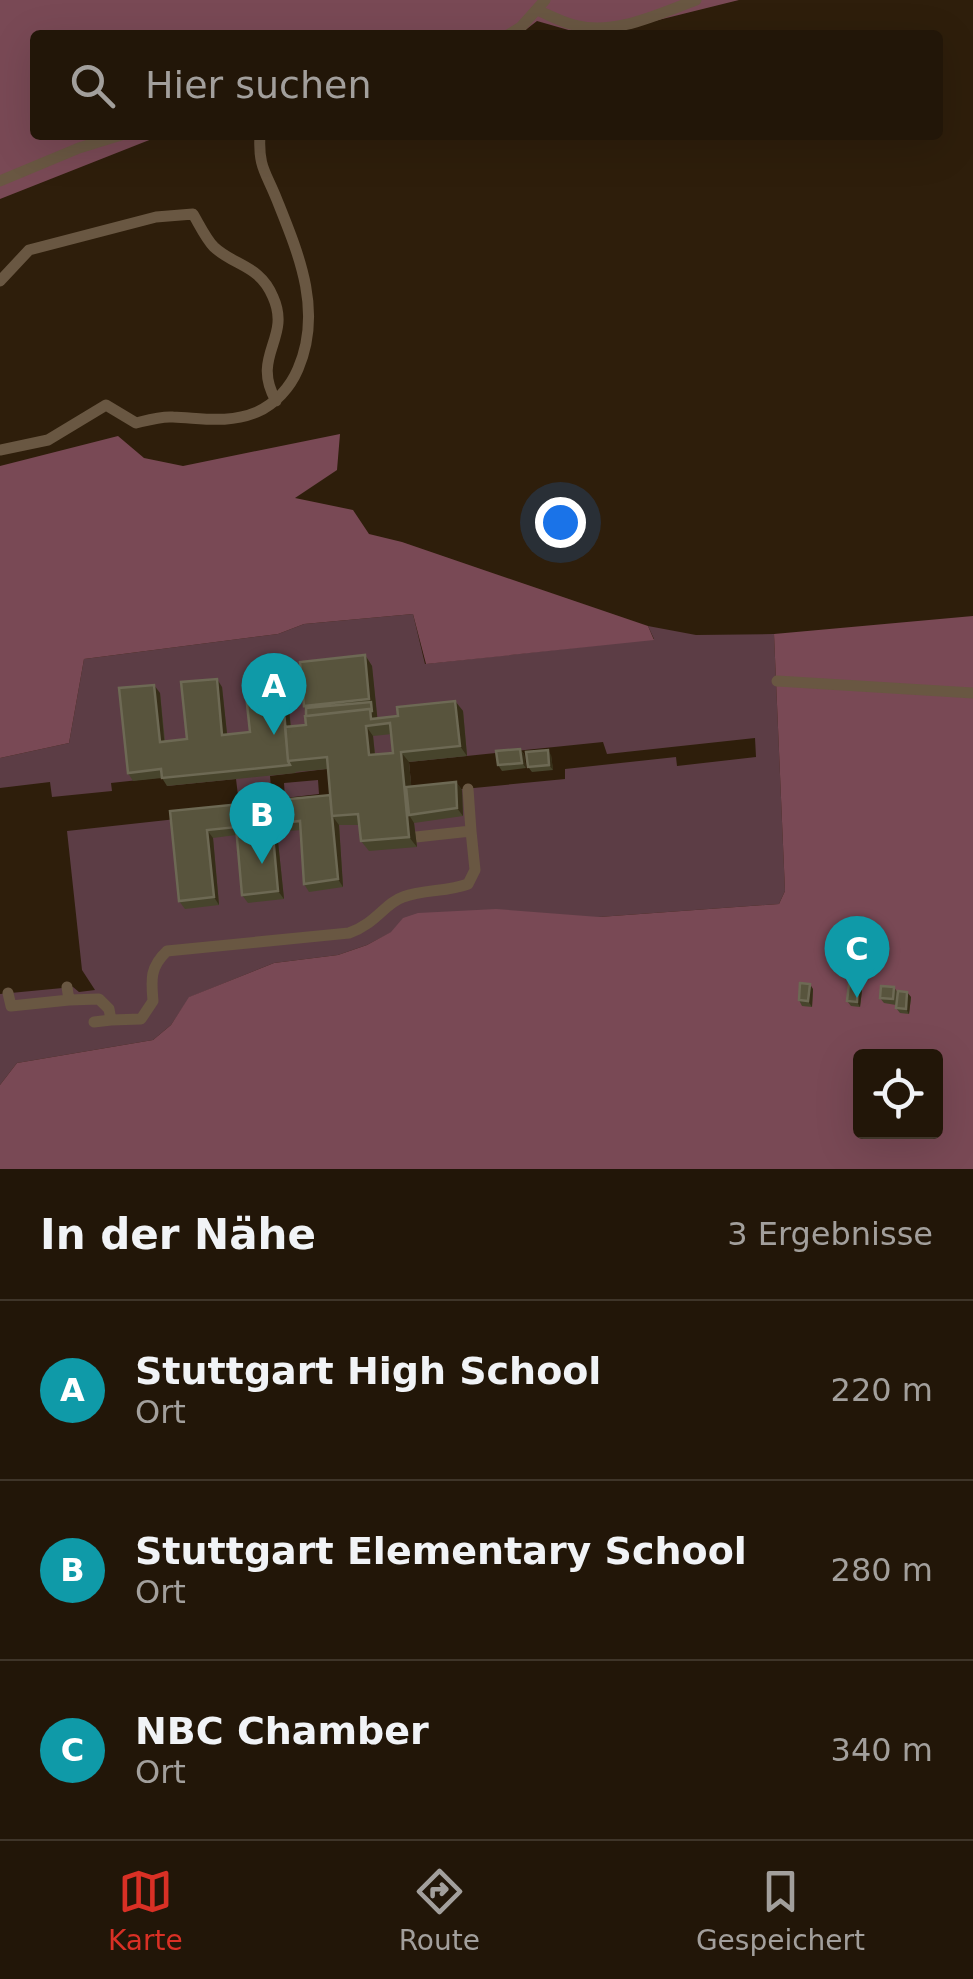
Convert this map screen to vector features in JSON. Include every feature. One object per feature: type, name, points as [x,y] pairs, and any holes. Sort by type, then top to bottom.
[{"type":"street","points":[[516,30],[541,5],[575,25],[602,28],[630,24],[696,0]]},
{"type":"street","points":[[0,181],[105,140]]},
{"type":"street","points":[[0,450],[48,440],[106,404],[136,423],[169,416],[215,421],[255,413],[276,401],[294,379],[303,358],[311,316],[306,276],[258,160],[260,140]]},
{"type":"street","points":[[0,281],[29,250],[156,216],[193,214],[214,248],[252,268],[273,296],[280,328],[265,362],[266,384],[276,401]]},
{"type":"street","points":[[777,681],[973,693]]},
{"type":"street","points":[[94,1022],[141,1019],[153,1001],[150,976],[156,961],[167,951],[349,932],[368,926],[394,901],[407,895],[448,892],[468,884],[474,870],[468,789]]},
{"type":"street","points":[[416,837],[471,831]]},
{"type":"street","points":[[6,1002],[68,994],[99,999],[110,1009],[111,1020]]},
{"type":"shaded area","points":[[0,0],[739,0],[618,30],[568,30],[537,21],[525,30],[30,30],[30,140],[149,140],[0,199]]},
{"type":"shaded area","points":[[340,434],[337,470],[295,498],[353,510],[369,534],[648,626],[654,640],[426,664],[413,614],[304,624],[278,634],[84,659],[69,743],[0,758],[0,466],[118,436],[144,458],[183,466]]},
{"type":"shaded area","points":[[413,614],[425,664],[654,639],[648,626],[696,635],[774,634],[785,891],[779,904],[599,917],[404,918],[392,932],[367,945],[338,955],[274,963],[190,997],[171,1025],[153,1040],[17,1063],[0,1085],[0,994],[73,987],[79,992],[95,990],[82,970],[67,831],[240,812],[236,779],[167,786],[166,777],[111,783],[112,791],[52,797],[50,782],[0,788],[0,758],[69,743],[84,659],[278,634],[304,624]],"holes":[[[755,738],[756,757],[677,766],[676,757],[565,769],[565,779],[412,794],[409,762],[603,742],[607,754]],[[334,768],[337,802],[273,809],[270,776]]]},
{"type":"shaded area","points":[[973,616],[973,1169],[0,1169],[0,1085],[17,1063],[153,1040],[171,1025],[189,997],[274,963],[338,955],[367,945],[391,932],[403,918],[418,913],[496,909],[599,917],[779,904],[785,891],[774,634]]},
{"type":"shaded area","points":[[318,780],[319,794],[285,798],[284,783]]},
{"type":"building","points":[[365,655],[369,699],[304,706],[300,662]]},
{"type":"building","points":[[281,672],[290,765],[162,778],[161,769],[128,773],[119,688],[154,685],[160,742],[187,739],[181,682],[217,679],[222,735],[250,732],[244,676]]},
{"type":"building","points":[[455,701],[460,746],[401,752],[409,837],[361,841],[358,814],[332,816],[327,757],[288,761],[285,727],[306,725],[305,716],[370,709],[371,719],[398,716],[397,707]],"holes":[[[390,723],[393,753],[369,755],[366,726]]]},
{"type":"building","points":[[371,702],[372,712],[370,709],[306,716],[306,708]]},
{"type":"building","points":[[520,749],[522,763],[498,765],[496,751]]},
{"type":"building","points":[[548,750],[549,765],[528,767],[526,752]]},
{"type":"building","points":[[456,782],[457,808],[409,815],[406,787]]},
{"type":"building","points":[[330,795],[338,879],[304,884],[300,821],[272,824],[278,891],[242,895],[236,827],[207,830],[214,897],[179,901],[170,811]]},
{"type":"building","points":[[800,983],[810,984],[808,1001],[799,1000]]},
{"type":"building","points":[[849,984],[858,985],[857,1002],[847,1001]]},
{"type":"building","points":[[881,986],[894,987],[893,999],[880,998]]},
{"type":"building","points":[[898,991],[907,992],[906,1009],[896,1008]]},
{"type":"place","name":"Stuttgart High School","points":[[274,735]]},
{"type":"place","name":"Stuttgart Elementary School","points":[[262,864]]},
{"type":"place","name":"NBC Chamber","points":[[857,998]]}]
